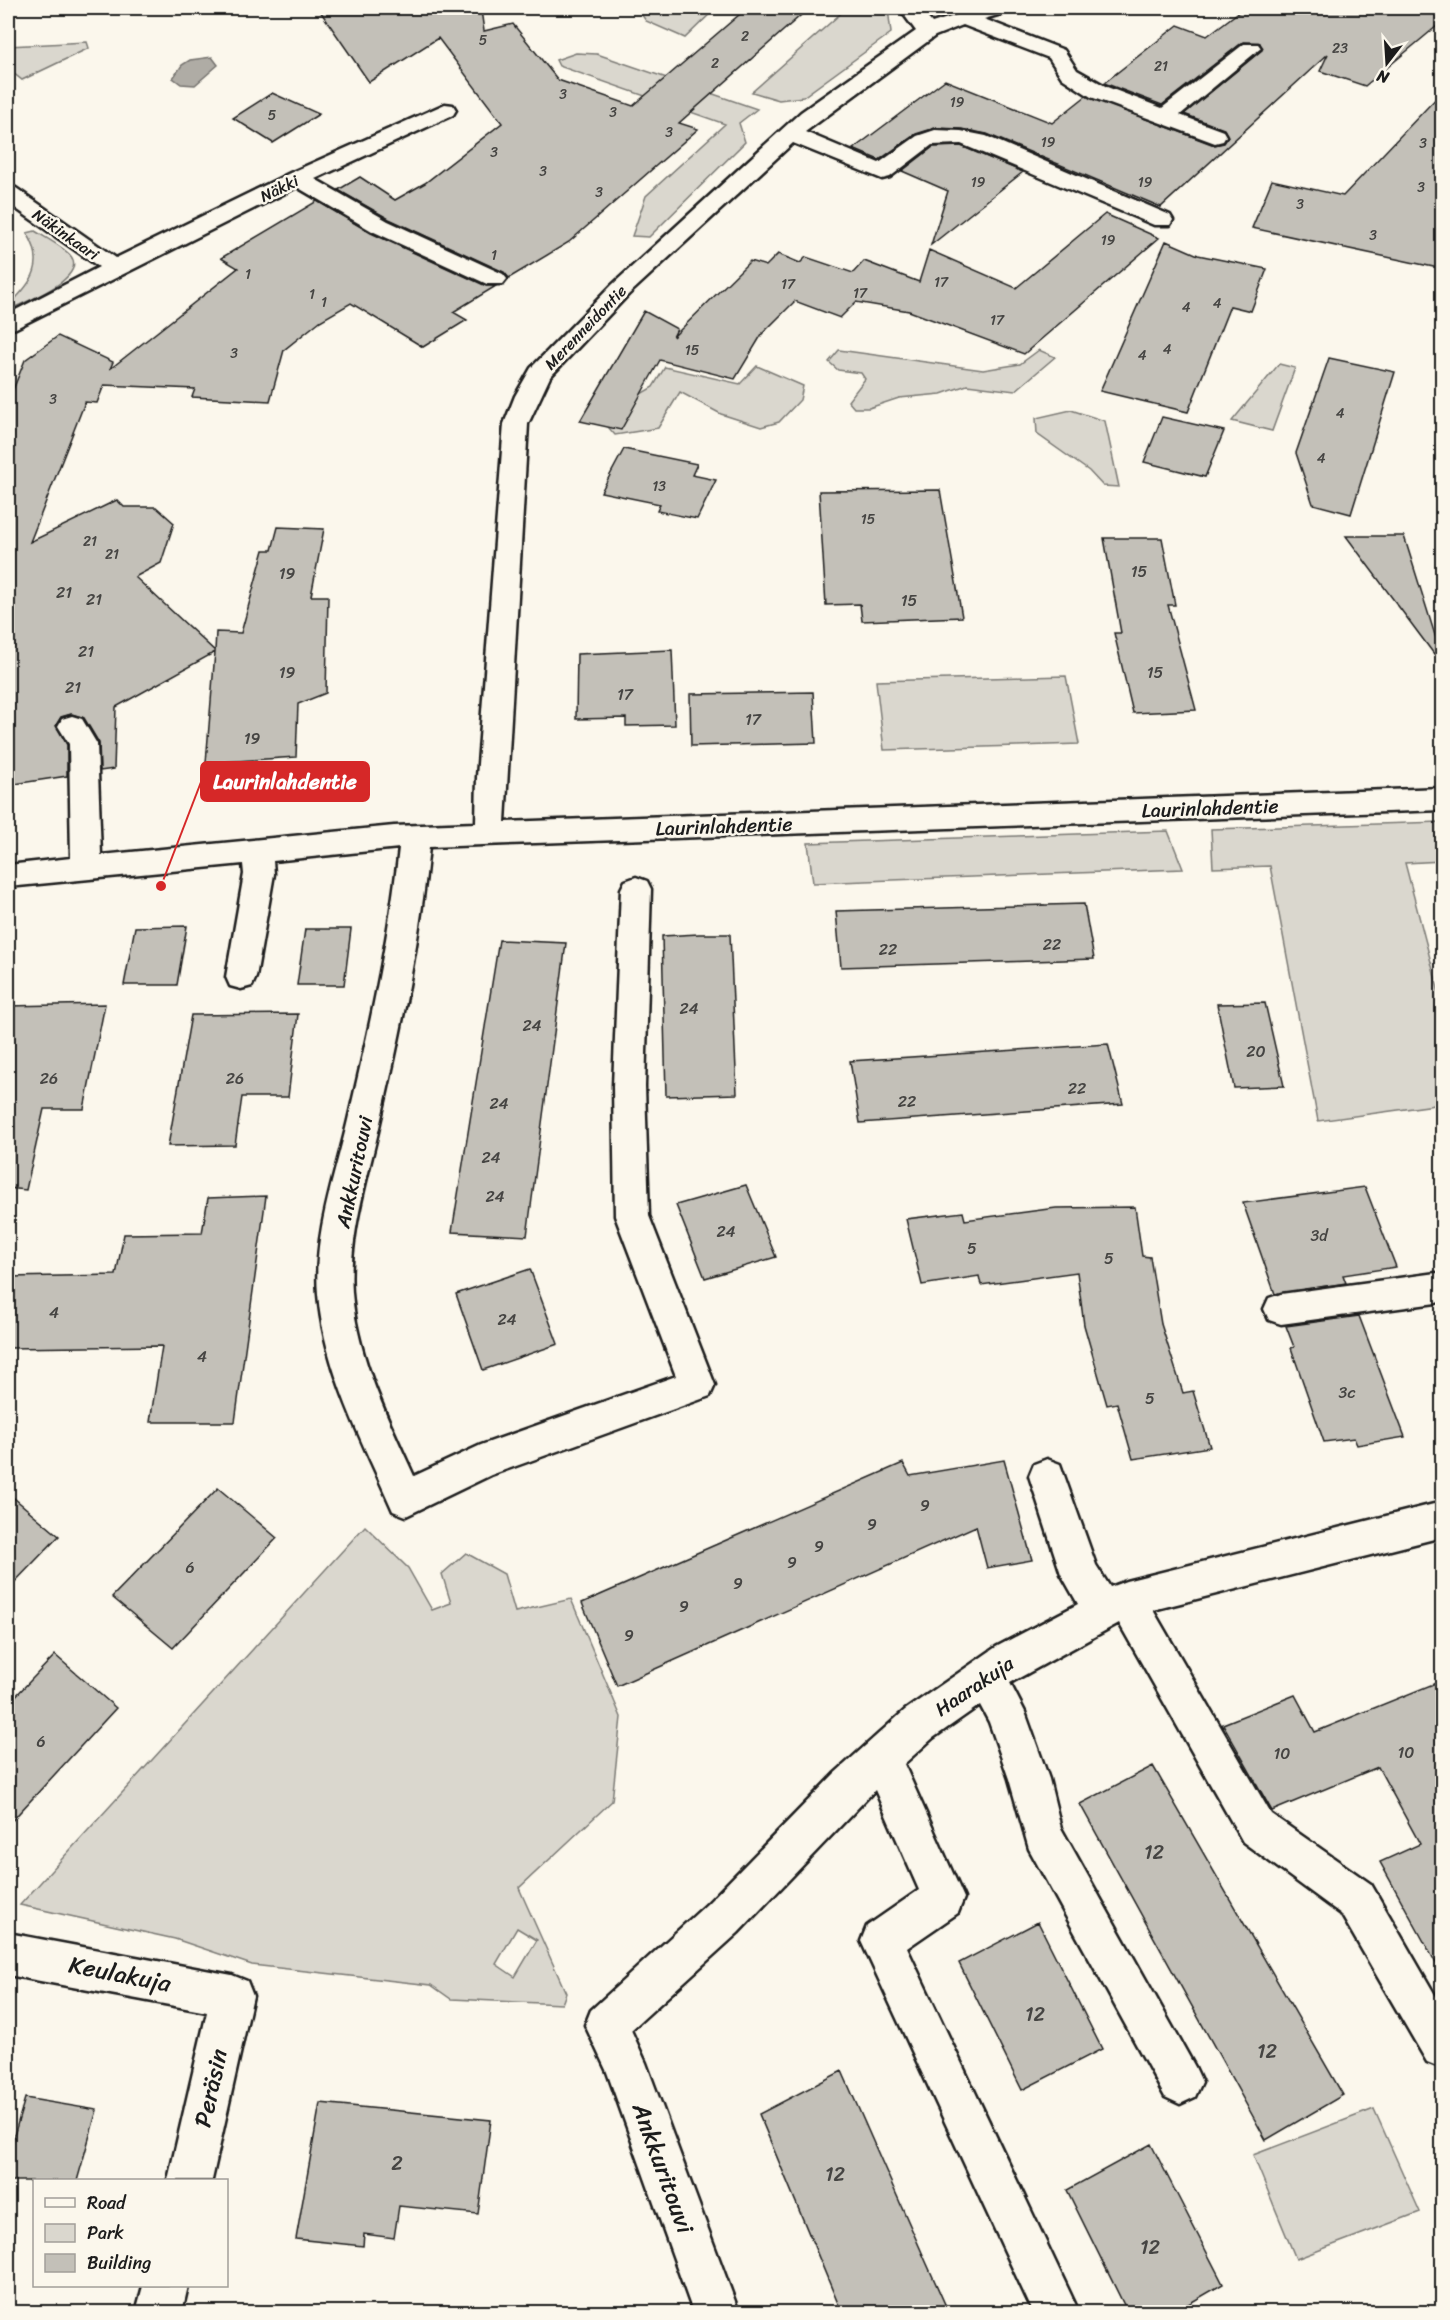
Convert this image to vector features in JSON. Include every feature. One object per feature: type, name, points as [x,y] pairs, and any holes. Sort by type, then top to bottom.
[{"type":"street","points":[[909,8],[928,32]]},
{"type":"street","name":"Merenneidontie","points":[[490,832],[491,777],[516,424],[526,396],[540,373],[620,290],[809,117],[928,32],[963,18],[1001,8]]},
{"type":"street","points":[[963,18],[1057,54],[1069,74],[1100,92],[1215,136]]},
{"type":"street","points":[[1164,117],[1251,48]]},
{"type":"street","name":"Näkki","points":[[115,268],[298,178],[445,110]]},
{"type":"street","points":[[790,134],[882,172],[923,139],[958,135],[978,141],[1161,220]]},
{"type":"street","points":[[298,178],[380,226],[495,279]]},
{"type":"street","name":"Näkinkaari","points":[[14,204],[115,268]]},
{"type":"street","name":"Näkinkaari","points":[[8,323],[115,268]]},
{"type":"street","points":[[72,726],[83,744],[86,867]]},
{"type":"street","name":"Laurinlahdentie","points":[[8,876],[257,849],[415,836],[1443,799]]},
{"type":"street","name":"Ankkuritouvi","points":[[415,836],[393,994],[344,1210],[336,1283],[351,1370],[406,1499],[481,1462],[697,1385],[632,1216],[629,1086],[636,889]]},
{"type":"street","points":[[241,977],[259,874],[257,849]]},
{"type":"street","points":[[1281,1309],[1436,1288]]},
{"type":"street","points":[[1047,1476],[1080,1574],[1115,1605],[1257,1828],[1356,1899],[1443,2047]]},
{"type":"street","name":"Haarakuja","points":[[606,2025],[723,1918],[849,1786],[919,1724],[1010,1660],[1115,1605],[1443,1519]]},
{"type":"street","points":[[986,1678],[1005,1712],[1029,1779],[1044,1835],[1180,2082]]},
{"type":"street","points":[[882,1759],[943,1898],[882,1941],[1056,2313]]},
{"type":"street","name":"Keulakuja","points":[[8,1954],[232,1996]]},
{"type":"street","name":"Peräsin","points":[[190,2179],[232,1996]]},
{"type":"street","name":"Ankkuritouvi","points":[[606,2025],[625,2063],[716,2313]]},
{"type":"street","points":[[159,2313],[166,2287]]},
{"type":"green space","points":[[637,8],[716,8],[685,38],[646,21]]},
{"type":"green space","points":[[847,8],[891,8],[888,9],[891,33],[803,97],[779,100],[752,92]]},
{"type":"green space","points":[[87,42],[89,48],[22,80],[8,69],[8,46]]},
{"type":"green space","points":[[576,53],[597,54],[757,109],[739,123],[745,142],[649,237],[632,236],[646,196],[725,124],[559,66],[556,60]]},
{"type":"green space","points":[[35,231],[67,252],[74,263],[65,279],[55,287],[15,307],[10,304],[25,288],[34,271],[36,254],[27,233]]},
{"type":"green space","points":[[839,350],[983,370],[1020,364],[1039,350],[1055,357],[1015,391],[967,385],[941,394],[899,398],[869,408],[854,408],[848,401],[865,379],[861,373],[838,370],[829,362]]},
{"type":"green space","points":[[1279,364],[1295,368],[1272,431],[1232,421]]},
{"type":"green space","points":[[757,366],[803,386],[800,400],[779,422],[761,427],[721,414],[680,392],[658,428],[615,435],[608,427],[620,406],[653,387],[665,367],[740,384]]},
{"type":"green space","points":[[1071,410],[1105,421],[1119,487],[1103,486],[1089,471],[1037,434],[1036,418]]},
{"type":"green space","points":[[1066,676],[1079,744],[884,750],[876,681]]},
{"type":"green space","points":[[1442,822],[1442,861],[1405,863],[1442,1004],[1442,1104],[1318,1121],[1270,866],[1213,868],[1211,829]]},
{"type":"green space","points":[[1168,831],[1183,869],[813,883],[808,843]]},
{"type":"green space","points":[[365,1526],[408,1568],[432,1610],[451,1603],[442,1574],[466,1553],[504,1574],[515,1612],[571,1599],[621,1717],[612,1801],[519,1888],[566,1993],[562,2004],[451,1999],[431,1985],[252,1965],[175,1939],[20,1905]],"holes":[[[517,1928],[537,1940],[515,1977],[496,1964]]]},
{"type":"green space","points":[[1374,2109],[1420,2212],[1296,2259],[1253,2155]]},
{"type":"shaded area","points":[[212,57],[218,65],[195,85],[181,84],[173,78],[182,65],[190,60]]},
{"type":"building","points":[[318,8],[486,8],[481,10],[484,31],[513,24],[558,80],[633,106],[747,8],[809,8],[679,123],[698,129],[569,242],[509,278],[504,272],[389,219],[338,190],[360,177],[395,200],[425,183],[502,123],[438,38],[369,82]]},
{"type":"building","points":[[1244,8],[1443,8],[1443,21],[1365,86],[1320,71],[1328,54],[1161,207],[987,134],[961,129],[935,128],[916,134],[879,160],[853,149],[945,80],[1052,123],[1086,96],[1214,145],[1224,143],[1228,137],[1224,129],[1184,114],[1262,50],[1260,43],[1243,42],[1162,105],[1104,83],[1178,25],[1207,36]]},
{"type":"building","points":[[1443,91],[1443,269],[1252,228],[1272,180],[1343,196]]},
{"type":"building","points":[[272,93],[319,114],[273,143],[233,118]]},
{"type":"building","points":[[961,146],[1023,172],[931,245],[948,191],[902,171],[933,147]]},
{"type":"building","points":[[317,201],[371,233],[486,286],[496,286],[453,312],[467,320],[423,347],[351,303],[320,321],[284,350],[270,401],[192,397],[195,389],[104,385],[97,403],[85,402],[30,542],[117,500],[124,507],[156,507],[174,523],[161,563],[135,577],[215,651],[216,632],[241,633],[264,550],[272,550],[278,527],[324,529],[311,596],[328,596],[326,693],[298,704],[296,757],[206,763],[215,652],[116,707],[114,769],[100,771],[99,743],[84,718],[71,714],[61,717],[56,725],[67,745],[67,776],[8,785],[8,402],[25,360],[58,336],[113,362],[110,369],[238,268],[221,258]]},
{"type":"building","points":[[1105,214],[1159,238],[1024,354],[909,311],[856,302],[840,318],[795,301],[762,334],[735,379],[660,360],[621,430],[580,421],[644,311],[677,329],[673,337],[750,261],[766,266],[778,254],[800,263],[806,257],[853,273],[864,261],[919,282],[929,250],[1016,288]]},
{"type":"building","points":[[1166,241],[1198,255],[1267,269],[1251,311],[1230,306],[1188,412],[1100,391]]},
{"type":"building","points":[[1329,358],[1395,372],[1351,514],[1313,504],[1296,453]]},
{"type":"building","points":[[1162,417],[1224,431],[1205,477],[1144,462]]},
{"type":"building","points":[[624,449],[697,464],[692,475],[716,480],[697,519],[657,511],[660,504],[601,492]]},
{"type":"building","points":[[940,490],[962,617],[862,621],[860,604],[826,605],[819,491]]},
{"type":"building","points":[[1346,536],[1404,536],[1440,651],[1434,654]]},
{"type":"building","points":[[1104,538],[1162,538],[1175,605],[1168,605],[1196,710],[1133,713],[1114,633],[1121,633]]},
{"type":"building","points":[[672,650],[675,725],[626,726],[626,718],[576,719],[577,654]]},
{"type":"building","points":[[813,692],[816,743],[691,746],[690,694]]},
{"type":"building","points":[[1084,904],[1094,959],[841,967],[836,911]]},
{"type":"building","points":[[187,926],[177,985],[124,985],[135,927]]},
{"type":"building","points":[[305,929],[351,929],[344,985],[297,985]]},
{"type":"building","points":[[730,934],[737,1094],[666,1096],[662,936]]},
{"type":"building","points":[[499,940],[566,943],[527,1236],[452,1232]]},
{"type":"building","points":[[1265,1003],[1284,1086],[1234,1088],[1217,1004]]},
{"type":"building","points":[[105,1004],[84,1109],[44,1109],[26,1190],[8,1188],[8,1006]]},
{"type":"building","points":[[298,1014],[288,1097],[242,1097],[235,1145],[168,1146],[191,1015]]},
{"type":"building","points":[[1108,1044],[1123,1104],[860,1123],[850,1061]]},
{"type":"building","points":[[746,1185],[776,1257],[705,1278],[676,1205]]},
{"type":"building","points":[[1365,1187],[1396,1267],[1343,1275],[1346,1283],[1275,1294],[1243,1203]]},
{"type":"building","points":[[266,1196],[235,1422],[150,1422],[162,1346],[8,1348],[8,1277],[116,1275],[124,1234],[202,1233],[208,1198]]},
{"type":"building","points":[[1135,1207],[1142,1256],[1150,1257],[1161,1324],[1183,1393],[1193,1391],[1210,1447],[1133,1459],[1117,1403],[1107,1405],[1084,1325],[1077,1272],[981,1285],[979,1276],[922,1285],[906,1219],[963,1212],[965,1220],[1056,1208]]},
{"type":"building","points":[[530,1269],[558,1344],[483,1370],[456,1294]]},
{"type":"building","points":[[1359,1316],[1405,1437],[1357,1445],[1354,1438],[1324,1442],[1291,1348],[1294,1347],[1286,1326]]},
{"type":"building","points":[[1004,1460],[1032,1560],[987,1568],[976,1526],[617,1686],[582,1603],[903,1463],[910,1476]]},
{"type":"building","points":[[218,1488],[277,1538],[173,1648],[112,1597]]},
{"type":"building","points":[[8,1493],[59,1536],[8,1589]]},
{"type":"building","points":[[55,1655],[116,1708],[8,1825],[8,1704]]},
{"type":"building","points":[[1443,1680],[1443,1976],[1380,1862],[1420,1844],[1378,1767],[1272,1811],[1223,1724],[1295,1695],[1315,1732]]},
{"type":"building","points":[[1153,1766],[1343,2095],[1266,2140],[1080,1804]]},
{"type":"building","points":[[1038,1922],[1102,2049],[1022,2090],[959,1963]]},
{"type":"building","points":[[842,2071],[949,2313],[842,2313],[759,2114]]},
{"type":"building","points":[[25,2098],[97,2110],[78,2179],[8,2181],[8,2156]]},
{"type":"building","points":[[320,2103],[491,2120],[478,2214],[399,2206],[394,2238],[364,2234],[363,2246],[296,2239]]},
{"type":"building","points":[[1151,2144],[1223,2284],[1173,2313],[1128,2313],[1067,2190]]},
{"type":"place","name":"Laurinlahdentie","points":[[161,886]]}]
